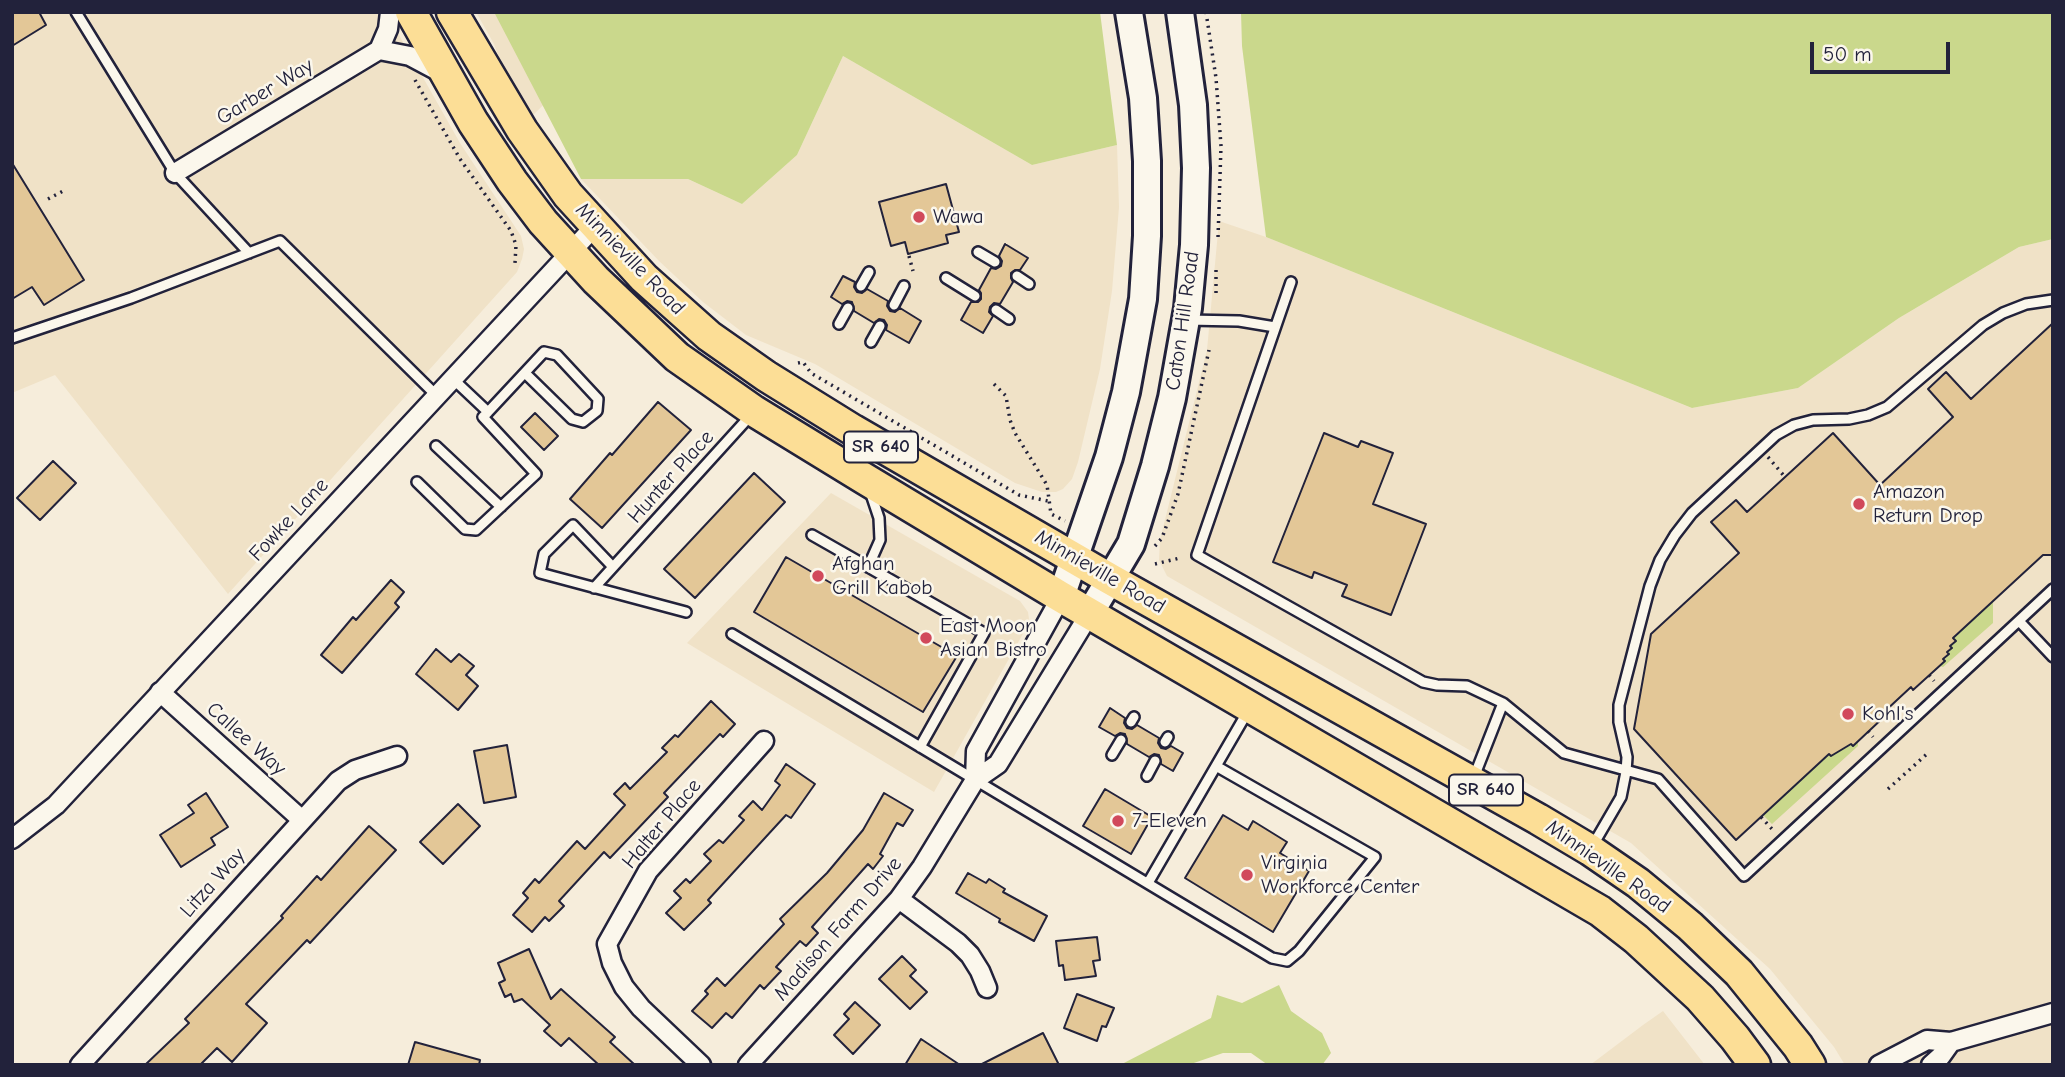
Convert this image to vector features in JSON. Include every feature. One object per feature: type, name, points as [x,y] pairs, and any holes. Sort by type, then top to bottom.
[{"type":"main road","name":"Minnieville Road","points":[[411,12],[512,181],[570,252],[662,345],[754,411],[843,466],[1061,597],[1600,911],[1636,939],[1700,998],[1755,1065]]},
{"type":"main road","name":"Minnieville Road","points":[[452,12],[522,131],[568,194],[595,226],[673,306],[709,336],[766,376],[853,430],[1110,579],[1590,850],[1638,883],[1690,926],[1738,972],[1810,1065]]},
{"type":"main road","name":"Caton Hill Road","points":[[1061,597],[1109,457],[1126,392],[1143,299],[1147,236],[1147,160],[1143,98],[1129,12]]},
{"type":"main road","name":"Caton Hill Road","points":[[1090,613],[1131,544],[1172,398],[1185,320],[1194,245],[1196,168],[1192,105],[1180,12]]},
{"type":"street","points":[[390,12],[388,29],[379,50],[411,55],[448,78]]},
{"type":"street","name":"Garber Way","points":[[175,173],[379,50]]},
{"type":"street","name":"Fowke Lane","points":[[12,839],[56,805],[595,226]]},
{"type":"street","name":"Madison Farm Drive","points":[[975,780],[976,751],[1061,597]]},
{"type":"street","name":"Madison Farm Drive","points":[[748,1065],[899,899],[922,867],[975,780],[998,764],[1090,613]]},
{"type":"street","name":"Callee Way","points":[[160,692],[302,820]]},
{"type":"street","name":"Halter Place","points":[[701,1065],[641,1009],[624,987],[612,963],[607,944],[649,871],[764,741]]},
{"type":"street","name":"Litza Way","points":[[80,1065],[338,781],[355,770],[397,756]]},
{"type":"street","points":[[899,899],[970,955],[987,988]]},
{"type":"street","points":[[1879,1065],[1927,1040],[1951,1042],[2053,1013]]},
{"type":"street","points":[[1931,1065],[1951,1042]]},
{"type":"lane","points":[[76,12],[175,173],[249,253]]},
{"type":"lane","points":[[12,338],[131,298],[280,241],[436,395]]},
{"type":"lane","points":[[978,251],[995,262]]},
{"type":"lane","points":[[861,286],[870,272]]},
{"type":"lane","points":[[1017,276],[1029,284]]},
{"type":"lane","points":[[946,278],[975,296]]},
{"type":"lane","points":[[1291,282],[1197,555],[1423,682],[1467,686],[1503,703],[1564,753],[1658,779],[1744,876],[2053,589]]},
{"type":"lane","points":[[894,304],[904,286]]},
{"type":"lane","points":[[1590,850],[1621,797],[1627,757],[1619,722],[1619,705],[1650,586],[1660,560],[1692,513],[1776,435],[1794,425],[1813,420],[1849,419],[1887,407],[1983,325],[2026,304],[2053,300]]},
{"type":"lane","points":[[839,324],[848,308]]},
{"type":"lane","points":[[996,310],[1010,319]]},
{"type":"lane","points":[[1185,320],[1239,321],[1275,327]]},
{"type":"lane","points":[[871,342],[880,326]]},
{"type":"lane","points":[[417,482],[466,529],[476,530],[536,474],[483,417],[544,352],[556,355],[598,399],[597,411],[583,422],[572,419],[525,373]]},
{"type":"lane","points":[[452,378],[488,412]]},
{"type":"lane","name":"Hunter Place","points":[[594,588],[754,411]]},
{"type":"lane","points":[[436,446],[501,507]]},
{"type":"lane","points":[[843,466],[862,482],[877,507],[880,540],[869,567]]},
{"type":"lane","points":[[613,567],[573,525],[544,554],[540,573],[686,612]]},
{"type":"lane","points":[[812,535],[984,633],[920,747]]},
{"type":"lane","points":[[2019,621],[2053,657]]},
{"type":"lane","points":[[732,635],[1272,958],[1283,962],[1299,951],[1376,857],[1216,766]]},
{"type":"lane","points":[[1472,782],[1503,703]]},
{"type":"lane","points":[[1148,883],[1251,706]]},
{"type":"lane","points":[[1112,755],[1121,740]]},
{"type":"lane","points":[[1147,776],[1155,761]]},
{"type":"path","points":[[411,74],[460,159],[511,231],[516,244],[515,263]]},
{"type":"path","points":[[48,199],[65,190]]},
{"type":"path","points":[[908,256],[913,271]]},
{"type":"path","points":[[1155,546],[1162,538],[1178,494],[1209,350]]},
{"type":"path","points":[[798,363],[803,362],[811,373],[1019,495],[1048,501]]},
{"type":"path","points":[[994,384],[1007,398],[1013,427],[1047,485],[1051,514]]},
{"type":"path","points":[[1780,470],[1785,477]]},
{"type":"path","points":[[1155,564],[1181,558]]},
{"type":"path","points":[[1929,675],[1934,681]]},
{"type":"path","points":[[1868,732],[1873,737]]},
{"type":"path","points":[[1888,789],[1928,754]]},
{"type":"path","points":[[1761,817],[1772,829]]},
{"type":"shaded area","points":[[12,12],[386,12],[460,143],[521,236],[524,249],[517,272],[228,594],[55,375],[12,393]]},
{"type":"shaded area","points":[[476,12],[638,12],[526,122],[516,104],[494,44]]},
{"type":"shaded area","points":[[843,56],[1032,165],[1117,145],[1119,207],[1112,291],[1100,369],[1078,462],[1072,479],[1063,489],[1042,492],[1015,483],[815,364],[746,335],[703,302],[659,261],[581,179],[688,179],[742,204],[797,155]]},
{"type":"shaded area","points":[[1219,221],[1266,237],[1692,408],[1798,388],[1899,318],[2019,247],[2053,239],[2053,1065],[1845,1065],[1834,1047],[1770,969],[1631,843],[1167,576],[1159,560],[1160,540],[1207,350]]},
{"type":"shaded area","points":[[831,493],[1020,601],[1028,612],[1029,619],[1024,632],[934,792],[687,643]]},
{"type":"shaded area","points":[[1663,1011],[1705,1065],[1590,1065],[1643,1025]]},
{"type":"green space","points":[[494,12],[1100,12],[1117,145],[1032,165],[843,56],[797,155],[742,204],[688,179],[581,179]]},
{"type":"green space","points":[[1241,12],[2053,12],[2053,239],[2019,247],[1899,318],[1798,388],[1692,408],[1266,237],[1242,46]]},
{"type":"green space","points":[[1993,601],[1993,623],[1943,667],[1940,666],[1952,648],[1950,646],[1956,641],[1953,638]]},
{"type":"green space","points":[[1858,741],[1858,746],[1772,824],[1763,815],[1829,754],[1831,756]]},
{"type":"green space","points":[[1279,985],[1291,1011],[1322,1033],[1331,1053],[1322,1065],[1268,1065],[1251,1053],[1223,1053],[1188,1065],[1120,1065],[1211,1018],[1217,995],[1242,1003]]},
{"type":"building","points":[[12,12],[39,12],[46,25],[12,46]]},
{"type":"building","points":[[12,163],[84,280],[44,305],[32,287],[12,299]]},
{"type":"building","name":"Wawa","points":[[946,184],[959,232],[946,235],[948,243],[908,254],[905,242],[891,246],[879,202]]},
{"type":"building","name":"Wawa","points":[[1005,244],[1028,258],[1020,270],[1011,273],[1013,282],[1000,304],[994,303],[990,307],[989,312],[993,316],[983,333],[961,320],[971,302],[981,299],[979,290],[991,268],[1001,266],[999,256]]},
{"type":"building","points":[[843,276],[855,282],[857,292],[862,293],[867,289],[888,301],[890,311],[895,312],[900,308],[921,321],[909,343],[886,330],[884,320],[879,319],[874,323],[854,311],[852,302],[842,304],[831,297]]},
{"type":"building","points":[[2053,323],[2053,555],[2043,555],[1953,638],[1956,641],[1950,646],[1952,648],[1947,652],[1949,654],[1943,659],[1945,661],[1913,690],[1911,687],[1853,746],[1851,744],[1831,756],[1829,754],[1736,840],[1634,729],[1651,634],[1739,553],[1711,522],[1736,500],[1747,512],[1833,433],[1880,485],[1953,417],[1928,389],[1946,372],[1971,399]]},
{"type":"building","points":[[658,402],[691,430],[602,528],[570,499]]},
{"type":"building","points":[[535,413],[558,436],[544,450],[521,427]]},
{"type":"building","points":[[1324,433],[1358,447],[1361,441],[1393,453],[1373,504],[1426,524],[1391,615],[1342,596],[1347,585],[1314,572],[1312,578],[1273,562]]},
{"type":"building","points":[[53,461],[76,483],[40,520],[17,498]]},
{"type":"building","points":[[754,473],[785,502],[695,598],[664,569]]},
{"type":"building","points":[[786,557],[957,656],[923,712],[754,612]]},
{"type":"building","points":[[391,580],[404,592],[395,603],[399,607],[342,673],[321,655],[353,617],[356,620]]},
{"type":"building","points":[[436,649],[451,662],[459,654],[474,666],[466,675],[478,686],[458,710],[416,674]]},
{"type":"building","points":[[711,701],[735,724],[723,737],[720,734],[664,793],[668,797],[610,858],[604,852],[559,901],[564,906],[549,921],[545,917],[532,932],[513,915],[528,898],[523,893],[535,879],[539,883],[577,841],[585,849],[625,805],[614,794],[625,783],[630,789],[667,752],[662,748],[675,735],[678,737]]},
{"type":"building","name":"7-Eleven","points":[[1110,708],[1125,718],[1127,728],[1132,729],[1137,725],[1159,738],[1161,748],[1171,746],[1183,753],[1173,771],[1161,764],[1159,755],[1149,757],[1127,744],[1125,734],[1115,736],[1099,727]]},
{"type":"building","points":[[507,745],[516,797],[484,803],[474,751]]},
{"type":"building","points":[[786,764],[815,784],[791,818],[786,815],[708,900],[711,903],[684,930],[666,913],[681,898],[674,891],[686,879],[690,883],[711,861],[704,854],[719,840],[723,843],[744,820],[739,816],[753,801],[762,810],[780,785],[775,781]]},
{"type":"building","name":"7-Eleven","points":[[1105,789],[1152,817],[1131,854],[1083,826]]},
{"type":"building","points":[[206,793],[228,827],[211,838],[215,845],[181,867],[160,835],[194,813],[188,805]]},
{"type":"building","points":[[884,793],[913,810],[903,826],[897,823],[880,854],[883,856],[873,869],[868,864],[812,927],[818,933],[806,946],[800,941],[776,967],[781,971],[764,989],[760,985],[732,1018],[726,1013],[712,1028],[692,1011],[708,994],[705,991],[717,978],[725,986],[784,924],[780,919],[827,873],[863,830]]},
{"type":"building","points":[[458,804],[480,826],[443,864],[420,842]]},
{"type":"building","name":"Virginia Workforce Center","points":[[1223,815],[1248,830],[1253,821],[1287,842],[1280,853],[1309,871],[1273,932],[1185,878]]},
{"type":"building","points":[[369,826],[396,850],[310,943],[307,940],[246,1004],[267,1023],[232,1062],[217,1048],[200,1065],[145,1065],[189,1023],[185,1019],[283,918],[281,916],[317,876],[321,880]]},
{"type":"building","points":[[968,873],[986,883],[989,879],[1005,889],[1003,892],[1047,916],[1034,941],[999,922],[1000,919],[956,893]]},
{"type":"building","points":[[1097,937],[1100,960],[1093,961],[1096,976],[1065,980],[1063,965],[1059,966],[1056,941]]},
{"type":"building","points":[[529,949],[551,999],[561,989],[615,1037],[610,1042],[635,1065],[599,1065],[569,1038],[561,1046],[544,1031],[550,1025],[522,999],[514,1002],[511,994],[505,997],[499,983],[505,980],[498,963]]},
{"type":"building","points":[[902,956],[916,970],[910,976],[927,992],[910,1009],[879,979]]},
{"type":"building","points":[[1077,994],[1114,1008],[1106,1027],[1102,1026],[1097,1041],[1064,1028]]},
{"type":"building","points":[[855,1002],[880,1025],[853,1054],[834,1035],[849,1019],[844,1014]]},
{"type":"building","points":[[1043,1033],[1059,1065],[980,1065]]},
{"type":"building","points":[[921,1039],[960,1065],[905,1065]]},
{"type":"building","points":[[415,1042],[480,1060],[479,1065],[408,1065]]},
{"type":"place","name":"Wawa","points":[[919,217]]},
{"type":"place","name":"Amazon Return Drop","points":[[1859,504]]},
{"type":"place","name":"Afghan Grill Kabob","points":[[818,576]]},
{"type":"place","name":"East Moon Asian Bistro","points":[[926,638]]},
{"type":"place","name":"Kohl's","points":[[1848,714]]},
{"type":"place","name":"7-Eleven","points":[[1118,821]]},
{"type":"place","name":"Virginia Workforce Center","points":[[1247,875]]}]
